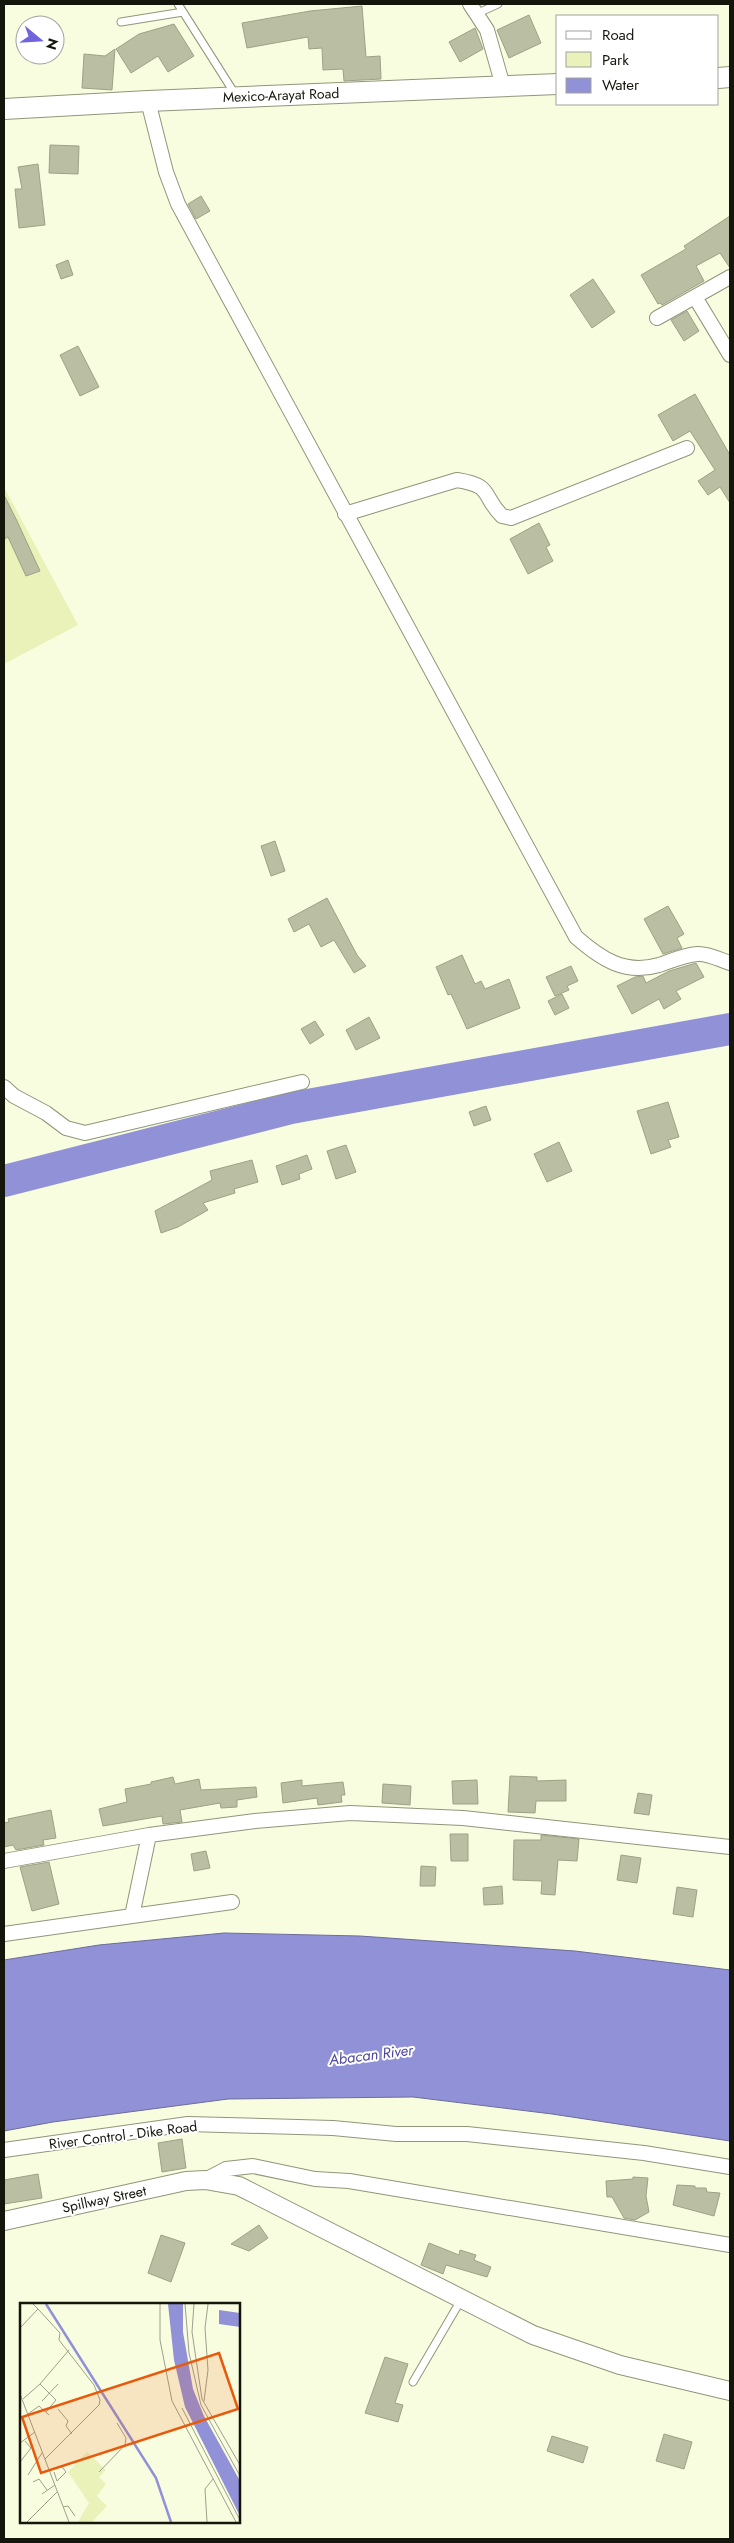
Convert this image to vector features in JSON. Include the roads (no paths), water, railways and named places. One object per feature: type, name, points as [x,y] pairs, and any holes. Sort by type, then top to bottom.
[{"type":"main road","name":"Mexico-Arayat Road","points":[[4,109],[556,84]]},
{"type":"street","points":[[473,9],[487,30],[503,86]]},
{"type":"street","points":[[148,101],[166,172],[178,204],[576,937],[592,952],[614,964],[628,968],[643,969],[697,954],[730,963]]},
{"type":"street","points":[[657,318],[730,277]]},
{"type":"street","points":[[695,297],[730,355]]},
{"type":"street","points":[[345,514],[457,480],[476,483],[487,492],[502,516],[511,518],[687,448]]},
{"type":"street","points":[[4,1087],[14,1096],[46,1113],[66,1128],[85,1133],[302,1082]]},
{"type":"street","points":[[4,1860],[149,1835],[255,1821],[350,1813],[463,1818],[730,1847]]},
{"type":"street","points":[[132,1916],[149,1835]]},
{"type":"street","points":[[4,1934],[232,1902]]},
{"type":"street","name":"River Control - Dike Road","points":[[4,2150],[188,2124],[333,2128],[396,2134],[467,2134],[644,2153],[730,2167]]},
{"type":"street","points":[[205,2180],[226,2169],[253,2166],[315,2178],[349,2181],[730,2245]]},
{"type":"street","name":"Spillway Street","points":[[4,2221],[186,2181],[205,2180],[239,2186],[533,2335],[568,2349],[620,2365],[730,2391]]},
{"type":"lane","points":[[178,4],[237,97]]},
{"type":"lane","points":[[473,9],[498,4]]},
{"type":"lane","points":[[121,22],[183,12]]},
{"type":"lane","points":[[413,2382],[461,2300]]},
{"type":"water","name":"Abacan River","points":[[224,1933],[360,1936],[575,1951],[730,1970],[730,2141],[552,2114],[413,2097],[228,2099],[53,2122],[4,2131],[4,1960],[99,1945]]},
{"type":"waterway","points":[[4,1181],[291,1108],[730,1029]]}]
